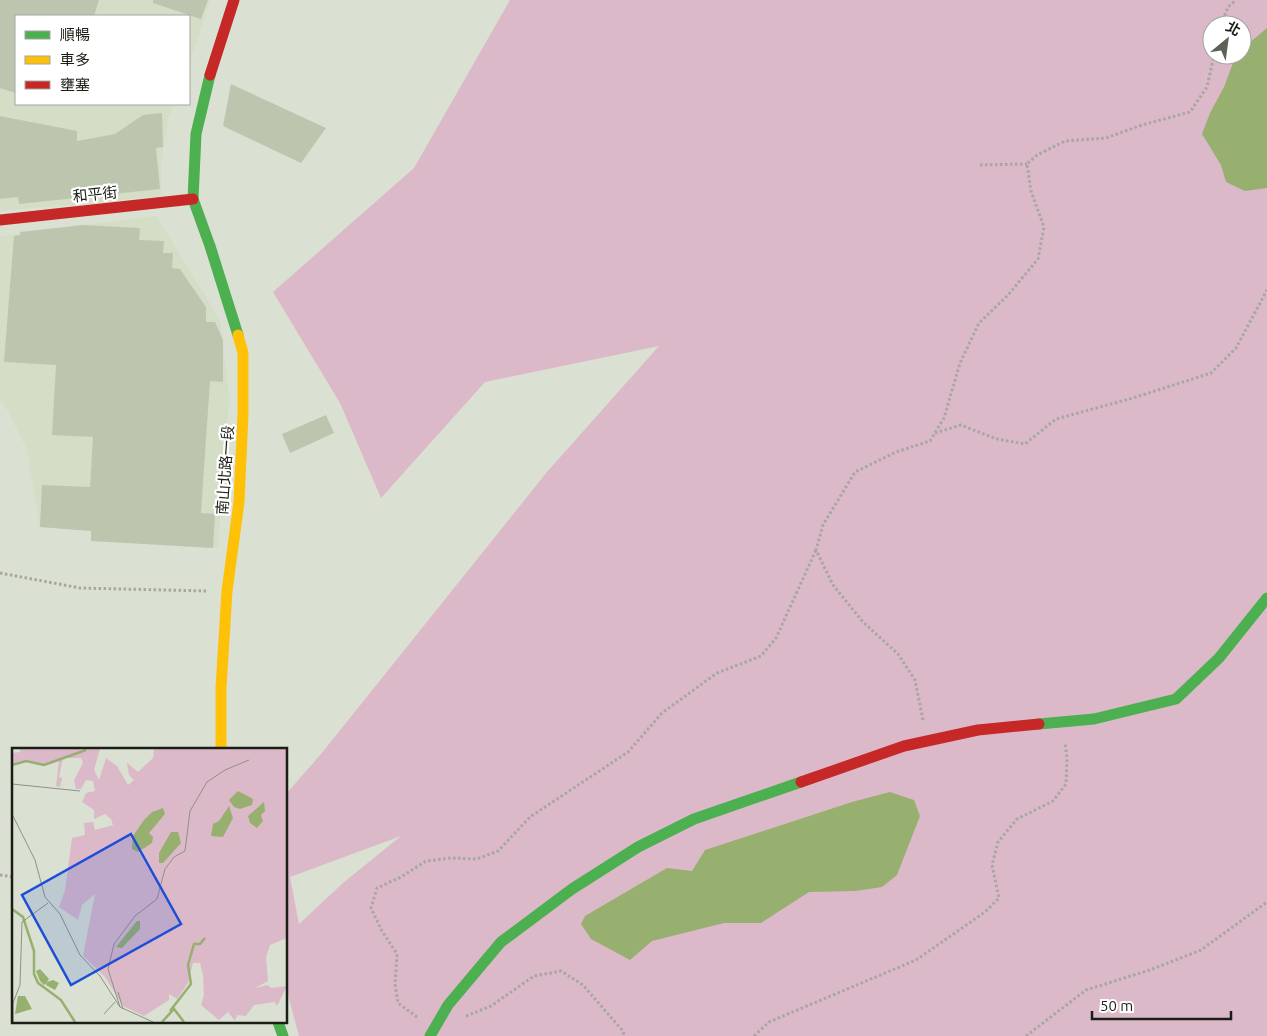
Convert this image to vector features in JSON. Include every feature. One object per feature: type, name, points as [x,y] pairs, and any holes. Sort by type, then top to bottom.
[{"type":"street","points":[[193,199],[196,134],[205,91],[234,0]]},
{"type":"street","name":"和平街","points":[[0,220],[193,199]]},
{"type":"street","name":"南山北路一段","points":[[193,199],[244,353],[244,414],[239,502],[227,591],[221,688],[222,748]]},
{"type":"street","points":[[430,1036],[448,1005],[501,942],[572,889],[638,847],[694,819],[904,746],[978,730],[1094,719],[1176,699],[1219,658],[1267,598]]},
{"type":"street","points":[[279,1024],[283,1036]]},
{"type":"path","points":[[1225,15],[1228,7],[1236,0]]},
{"type":"path","points":[[980,165],[1027,164],[1037,155],[1065,141],[1106,138],[1142,125],[1190,112],[1207,87],[1212,65]]},
{"type":"path","points":[[625,1036],[583,985],[561,971],[534,976],[491,1006],[459,1019],[438,1023],[419,1018],[398,1003],[395,984],[397,954],[382,931],[371,908],[377,888],[401,877],[426,862],[451,858],[477,859],[498,852],[530,817],[628,752],[662,714],[717,673],[761,656],[776,638],[816,550],[822,524],[855,472],[896,452],[930,440],[944,418],[960,362],[979,323],[1008,295],[1038,260],[1044,227],[1031,191],[1027,164]]},
{"type":"path","points":[[934,433],[961,425],[997,439],[1025,444],[1056,419],[1133,398],[1211,373],[1236,348],[1267,290]]},
{"type":"path","points":[[816,550],[833,585],[863,622],[898,654],[915,680],[927,741]]},
{"type":"path","points":[[0,573],[80,588],[227,591]]},
{"type":"path","points":[[754,1036],[769,1022],[916,960],[985,912],[999,898],[992,865],[998,842],[1017,819],[1053,801],[1066,784],[1063,722]]},
{"type":"path","points":[[1026,1036],[1086,990],[1150,970],[1201,950],[1267,902]]},
{"type":"shaded area","points":[[0,0],[210,0],[190,62],[190,15],[15,15],[15,105],[174,105],[169,117],[161,162],[161,196],[0,211]]},
{"type":"shaded area","points":[[510,0],[1267,0],[1267,1036],[299,1036],[288,995],[288,792],[321,754],[547,472],[659,346],[485,382],[381,498],[340,403],[273,292],[414,168]],"holes":[[[401,836],[343,883],[299,924],[290,877]]]},
{"type":"shaded area","points":[[1267,28],[1267,188],[1245,191],[1226,182],[1221,165],[1202,134],[1232,65],[1252,65],[1252,41]]},
{"type":"shaded area","points":[[156,216],[220,320],[229,397],[218,548],[91,541],[91,531],[40,527],[27,450],[5,406],[0,401],[0,236]]},
{"type":"shaded area","points":[[890,792],[914,800],[920,816],[897,875],[882,887],[855,891],[809,892],[761,923],[724,923],[652,941],[630,960],[591,939],[581,924],[585,916],[667,868],[692,871],[705,850],[852,802]]},
{"type":"building","points":[[0,0],[99,0],[94,15],[15,15],[15,93],[0,88]]},
{"type":"building","points":[[153,0],[208,0],[201,19],[153,3]]},
{"type":"building","points":[[231,84],[326,128],[301,163],[223,126]]},
{"type":"building","points":[[162,113],[163,147],[156,148],[160,189],[19,204],[18,197],[0,199],[0,116],[77,131],[77,141],[115,134],[143,115]]},
{"type":"building","points":[[83,225],[140,228],[139,240],[164,241],[163,253],[173,253],[172,268],[180,269],[206,307],[206,322],[215,322],[223,340],[223,382],[210,381],[201,513],[215,514],[213,548],[91,541],[91,531],[40,527],[42,485],[90,487],[93,437],[52,435],[56,365],[4,362],[14,236],[20,235],[20,232]]},
{"type":"building","points":[[326,415],[334,433],[290,453],[282,434]]},
{"type":"traffic: fast","points":[[210,75],[196,134],[193,199],[238,335]]},
{"type":"traffic: fast","points":[[1039,724],[1094,719],[1176,699],[1219,658],[1267,598]]},
{"type":"traffic: fast","points":[[430,1036],[448,1005],[501,942],[572,889],[638,847],[694,819],[801,782]]},
{"type":"traffic: fast","points":[[279,1024],[283,1036]]},
{"type":"traffic: slow","points":[[221,748],[221,688],[227,591],[239,502],[243,414],[243,353],[238,335]]},
{"type":"traffic: jam","points":[[210,75],[234,0]]},
{"type":"traffic: jam","points":[[0,220],[193,199]]},
{"type":"traffic: jam","points":[[801,782],[904,746],[978,730],[1039,724]]}]
